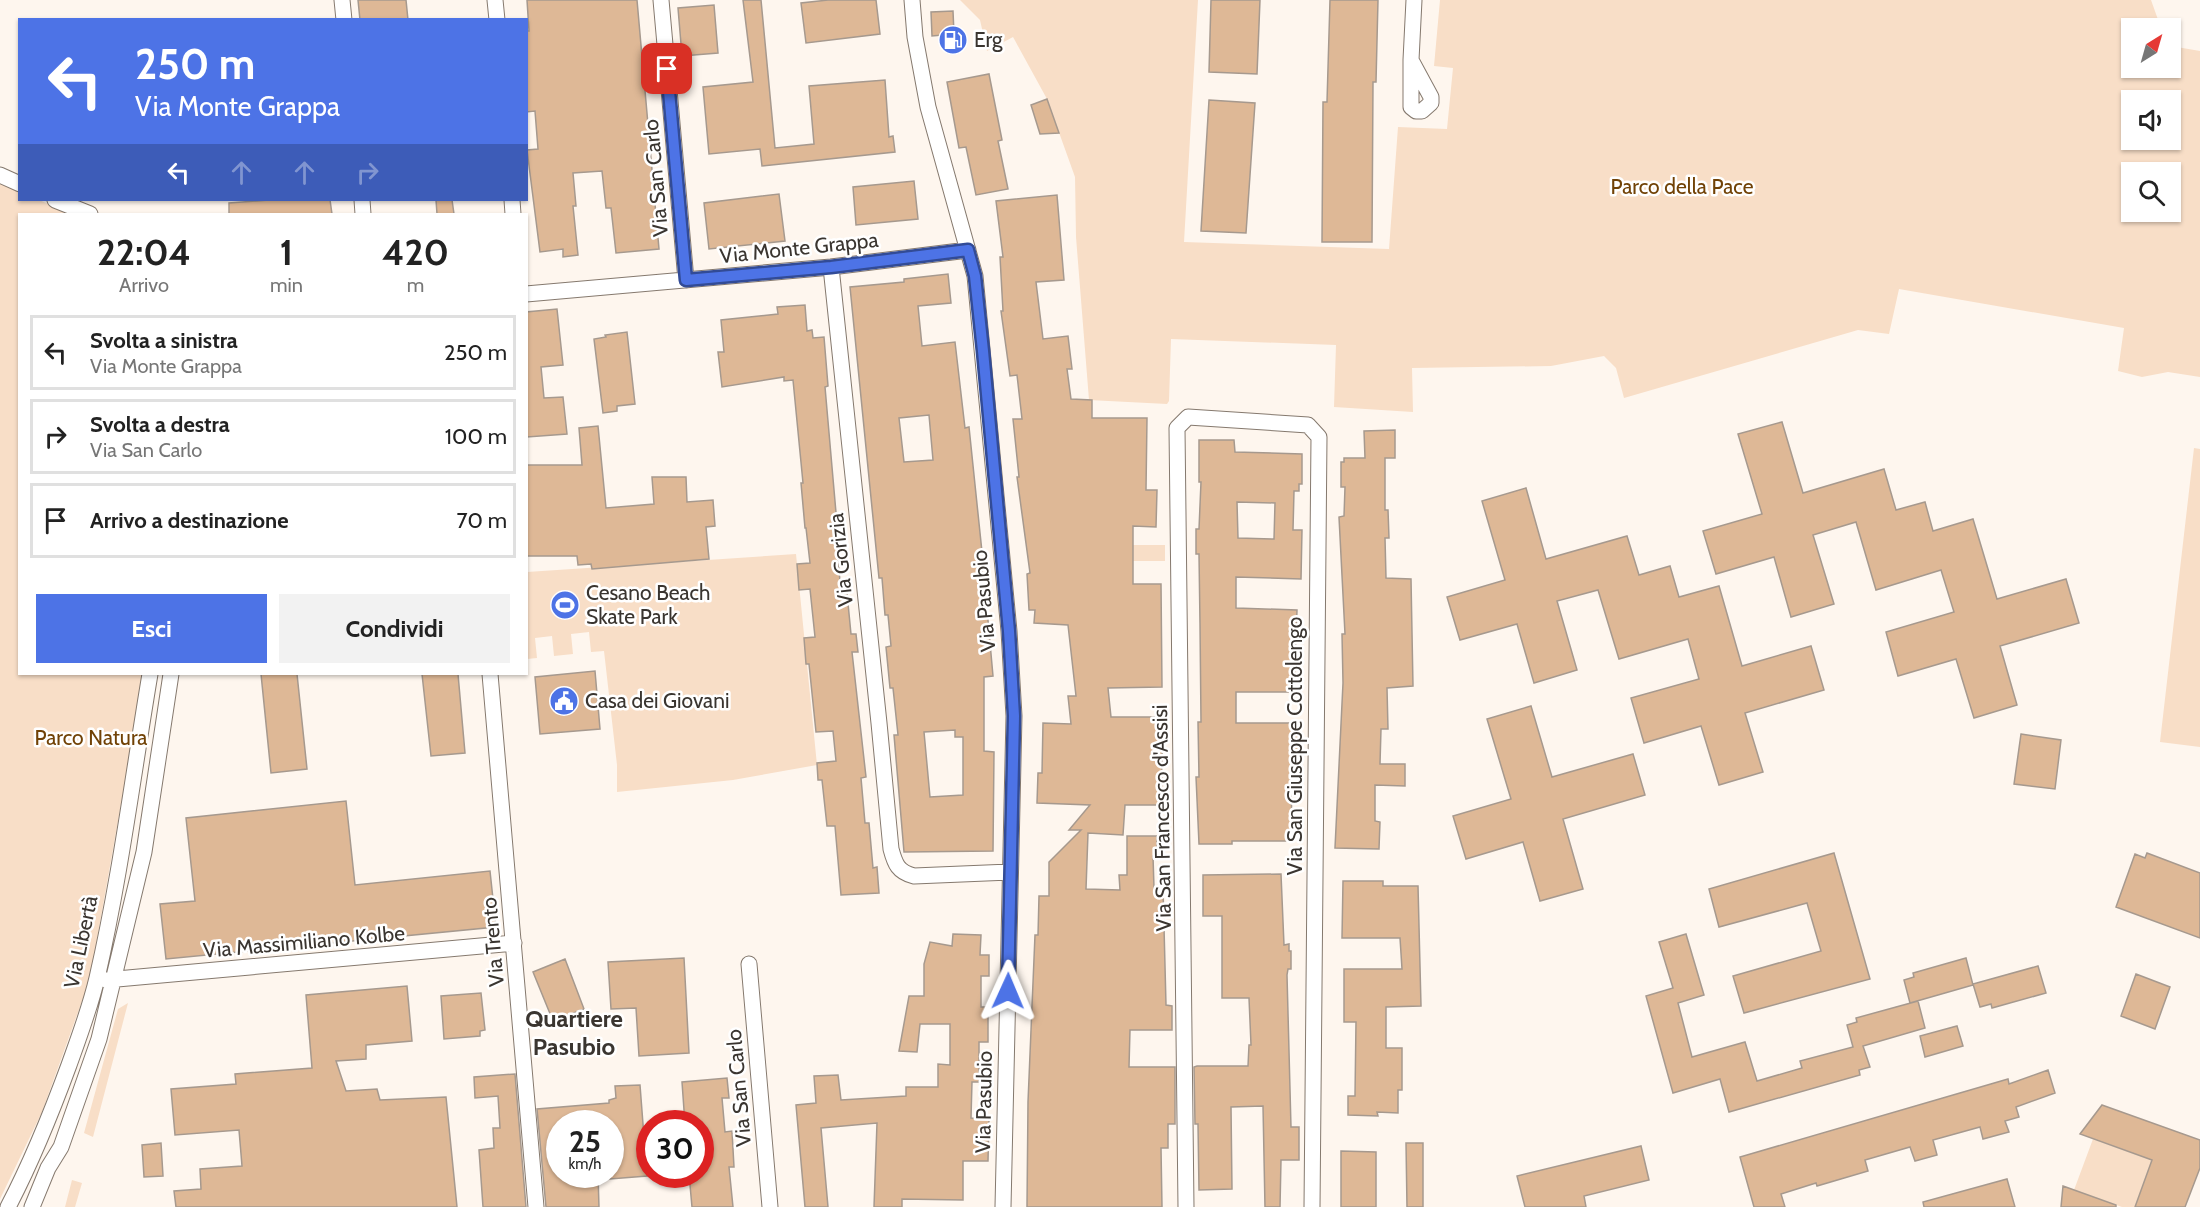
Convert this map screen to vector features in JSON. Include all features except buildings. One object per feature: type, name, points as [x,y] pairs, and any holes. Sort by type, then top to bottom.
[{"type":"street","points":[[342,0],[344,18]]},
{"type":"street","points":[[495,0],[497,18]]},
{"type":"street","name":"Via San Carlo","points":[[661,0],[686,280]]},
{"type":"street","name":"Via Pasubio","points":[[912,0],[915,37],[928,107],[975,276],[1009,631],[1014,716],[1003,1207]]},
{"type":"street","points":[[1411,60],[1414,0]]},
{"type":"street","points":[[0,175],[18,183]]},
{"type":"street","points":[[58,201],[88,213]]},
{"type":"street","name":"Via Monte Grappa","points":[[528,294],[831,267],[968,250]]},
{"type":"street","name":"Via Gorizia","points":[[831,267],[891,849],[897,868],[914,876],[1010,872]]},
{"type":"street","name":"Via San Giuseppe Cottolengo","points":[[1177,428],[1188,417],[1308,425],[1319,437],[1312,1207]]},
{"type":"street","name":"Via San Francesco d'Assisi","points":[[1177,428],[1186,1207]]},
{"type":"street","name":"Via Libertà","points":[[8,1207],[29,1166],[50,1116],[81,1032],[97,980],[131,797],[150,675]]},
{"type":"street","name":"Via Libertà","points":[[32,1207],[48,1168],[61,1147],[99,1039],[144,852],[171,675]]},
{"type":"street","name":"Via Trento","points":[[490,675],[536,1207]]},
{"type":"street","name":"Via Massimiliano Kolbe","points":[[97,980],[514,943]]},
{"type":"street","name":"Via San Carlo","points":[[749,964],[770,1207]]},
{"type":"green space","name":"Parco della Pace","points":[[960,0],[1198,0],[1184,242],[1389,249],[1398,127],[1447,129],[1453,68],[1434,66],[1440,0],[2151,0],[2157,18],[2121,18],[2121,78],[2181,78],[2181,48],[2200,51],[2200,377],[2168,372],[2142,377],[2118,371],[2124,328],[1899,289],[1889,334],[1858,330],[1624,398],[1616,368],[1604,356],[1551,366],[1412,368],[1413,412],[1334,407],[1336,345],[1171,339],[1169,401],[1167,404],[1089,400],[1076,237],[1075,177],[1047,99],[1013,37],[987,51],[980,20]]},
{"type":"green space","name":"Parco Natura","points":[[0,182],[18,191],[18,201],[41,201],[70,213],[18,213],[18,675],[144,675],[90,979],[42,1112],[0,1199]]},
{"type":"green space","points":[[2194,448],[2200,449],[2200,747],[2160,742]]},
{"type":"green space","points":[[1133,545],[1165,545],[1165,561],[1133,561]]},
{"type":"green space","points":[[796,554],[817,765],[733,780],[617,792],[617,765],[604,651],[591,652],[589,632],[571,634],[573,654],[554,656],[552,636],[535,638],[537,658],[528,659],[528,572]]},
{"type":"green space","points":[[128,1003],[93,1137],[84,1133],[118,1009]]},
{"type":"green space","points":[[2093,1139],[2152,1160],[2135,1207],[2122,1207],[2074,1190]]},
{"type":"green space","points":[[72,1180],[82,1183],[75,1207],[65,1207]]},
{"type":"place","name":"Erg","points":[[953,40]]},
{"type":"place","name":"Cesano Beach Skate Park","points":[[565,605]]},
{"type":"place","name":"Casa dei Giovani","points":[[564,701]]},
{"type":"district","name":"Quartiere Pasubio","points":[[574,1033]]},
{"type":"route","points":[[667,69],[686,280],[831,267],[968,250],[975,276],[983,351],[1009,631],[1014,716],[1008,991]]}]
